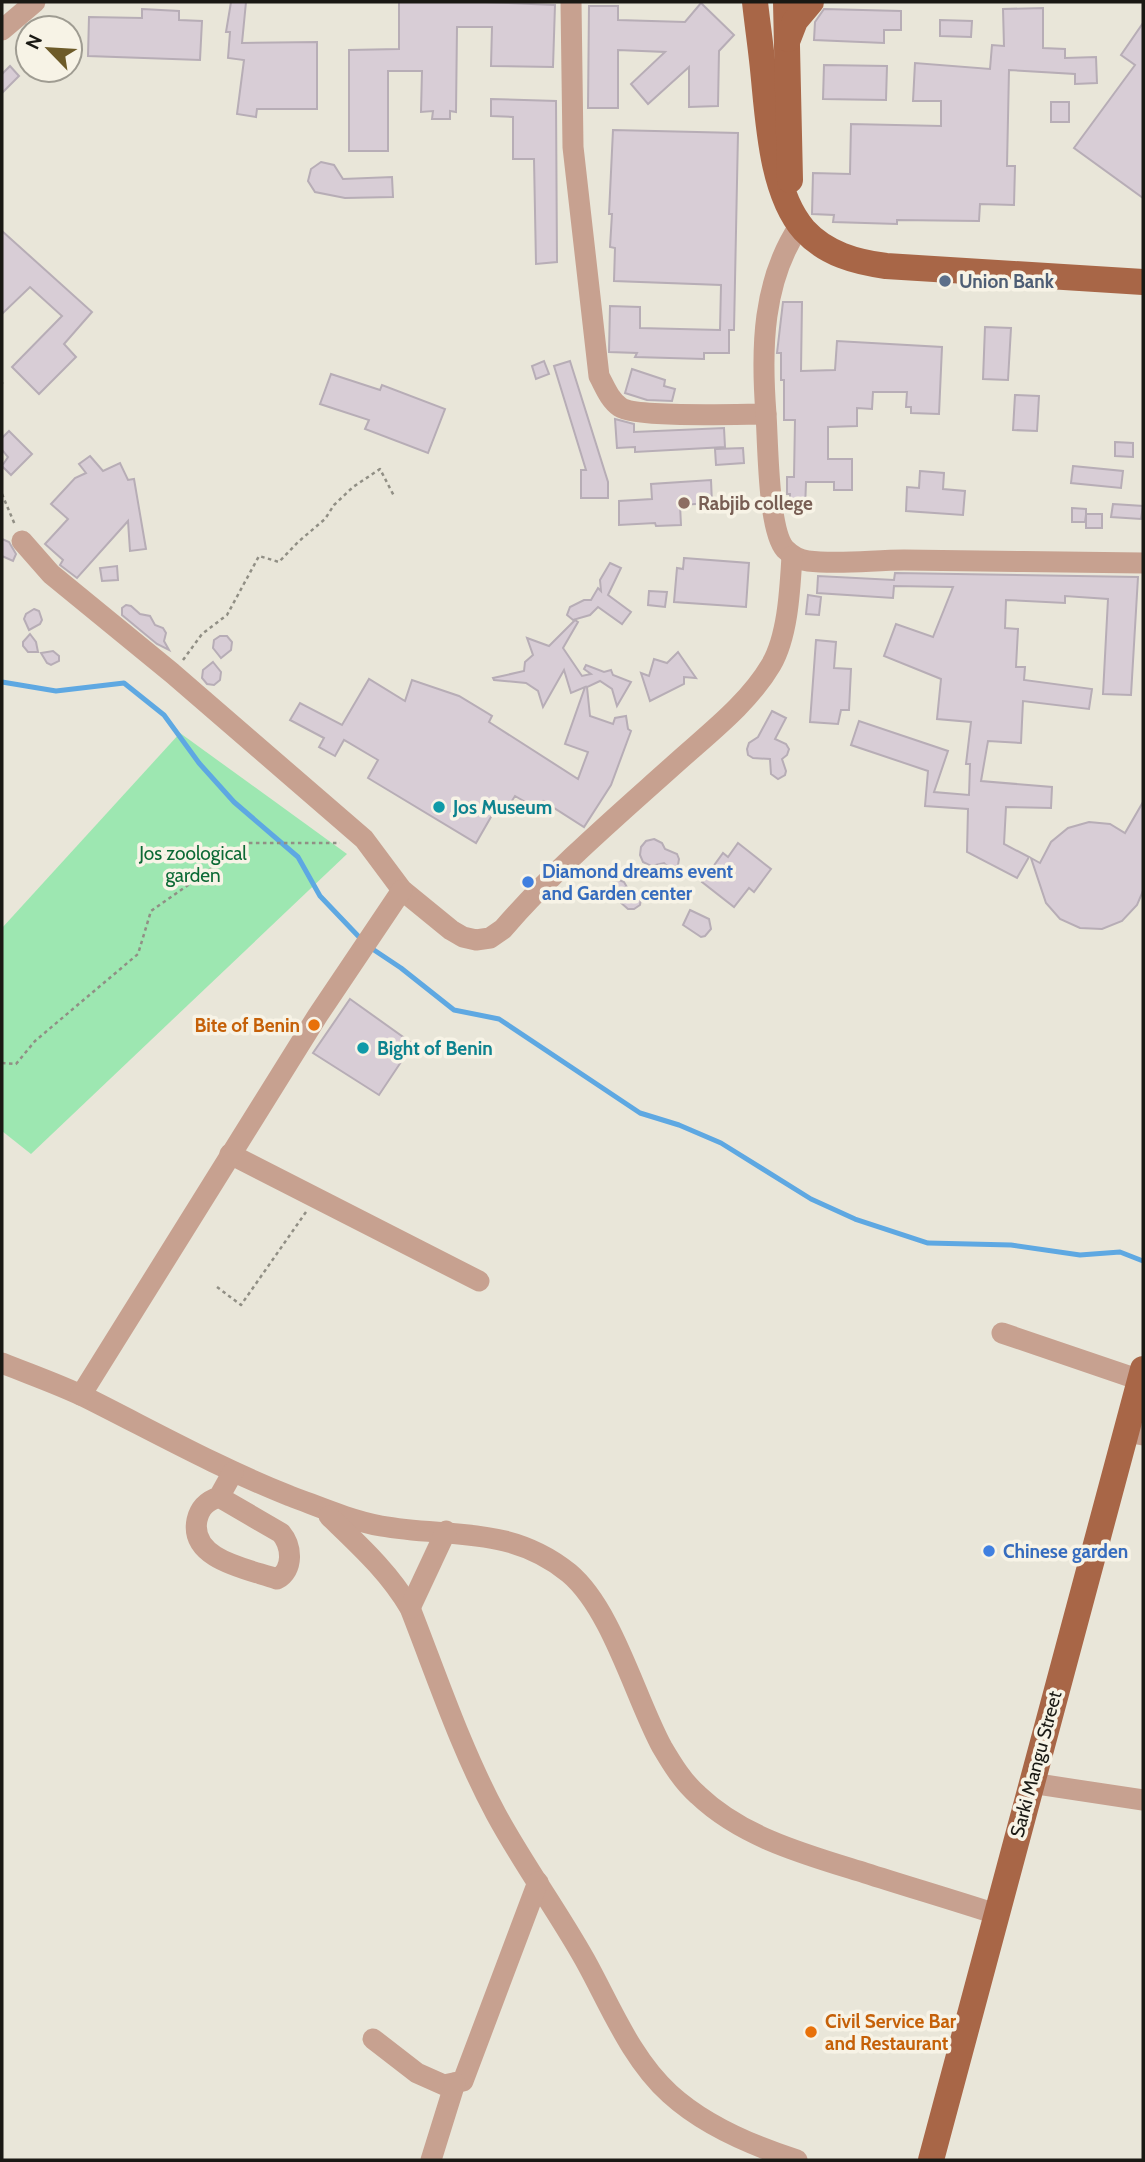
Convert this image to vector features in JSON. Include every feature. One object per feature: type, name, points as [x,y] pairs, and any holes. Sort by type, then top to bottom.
[{"type":"main road","points":[[735,2],[752,22],[759,41]]},
{"type":"main road","points":[[755,2],[770,140],[779,177],[795,216],[817,242],[829,250],[866,263],[1143,282]]},
{"type":"main road","points":[[786,2],[795,216]]},
{"type":"main road","points":[[788,41],[795,21],[811,2]]},
{"type":"main road","name":"Sarki Mangu Street","points":[[931,2160],[1031,1783],[1135,1434],[1142,1374]]},
{"type":"street","points":[[13,16],[36,2]]},
{"type":"street","points":[[571,2],[573,146],[599,376],[609,396],[622,409],[647,413],[766,414]]},
{"type":"street","points":[[795,216],[778,265],[763,339],[773,516],[783,547],[792,556],[815,562],[876,560],[1143,563]]},
{"type":"street","points":[[22,541],[51,574],[172,673],[364,839],[402,890],[450,930],[476,940],[490,938],[503,929],[576,853],[729,716],[756,685],[771,665],[781,642],[792,556]]},
{"type":"street","points":[[81,1395],[318,1015],[402,890]]},
{"type":"street","points":[[230,1154],[479,1281]]},
{"type":"street","points":[[1002,1333],[1142,1374]]},
{"type":"street","points":[[2,1363],[81,1395],[233,1472],[352,1520],[384,1526],[484,1535],[516,1543],[543,1557],[569,1573],[586,1591],[602,1616],[662,1745],[678,1773],[698,1796],[729,1818],[798,1852],[996,1914]]},
{"type":"street","points":[[219,1497],[281,1533],[287,1540],[290,1550],[289,1565],[283,1575],[277,1579],[212,1556],[203,1547],[197,1521],[202,1508],[219,1497],[233,1472]]},
{"type":"street","points":[[320,1507],[382,1567],[410,1608],[467,1755],[497,1816],[644,2064],[669,2094],[698,2115],[737,2137],[797,2160]]},
{"type":"street","points":[[410,1608],[446,1531]]},
{"type":"street","points":[[1031,1783],[1143,1800]]},
{"type":"street","points":[[373,2039],[418,2073],[444,2085],[463,2081],[538,1882]]},
{"type":"street","points":[[431,2160],[455,2083]]},
{"type":"path","points":[[172,673],[202,634],[228,615],[259,556],[279,562],[325,519],[334,505],[353,487],[380,469],[394,496]]},
{"type":"path","points":[[2,494],[22,541]]},
{"type":"path","points":[[2,1063],[16,1064],[35,1041],[138,954],[152,911],[248,843],[334,845],[364,839]]},
{"type":"path","points":[[217,1287],[241,1305],[316,1198]]},
{"type":"green space","name":"Jos zoological garden","points":[[180,733],[347,854],[31,1154],[2,1131],[2,928]]},
{"type":"building","points":[[231,2],[246,2],[242,43],[317,42],[317,109],[257,109],[256,117],[237,114],[244,60],[228,58],[230,32],[226,32]]},
{"type":"building","points":[[399,2],[555,5],[553,67],[491,66],[492,27],[457,27],[456,112],[450,111],[450,119],[432,119],[433,111],[421,112],[422,71],[388,71],[388,151],[349,151],[349,50],[399,49]]},
{"type":"building","points":[[701,3],[734,35],[719,51],[718,106],[689,107],[689,67],[648,104],[631,84],[665,52],[618,50],[618,108],[588,108],[589,6],[618,6],[618,20],[685,22]]},
{"type":"building","points":[[1043,8],[1043,48],[1065,49],[1065,58],[1096,57],[1097,83],[1075,84],[1075,74],[1009,70],[1007,166],[1015,166],[1014,205],[980,204],[979,221],[897,220],[897,224],[833,222],[834,215],[812,214],[813,173],[850,174],[851,124],[941,126],[941,101],[913,101],[915,63],[990,69],[992,45],[1004,46],[1003,9]]},
{"type":"building","points":[[142,9],[179,11],[179,20],[202,21],[200,60],[88,56],[89,17],[142,18]]},
{"type":"building","points":[[824,9],[901,11],[901,30],[884,30],[884,43],[814,40],[815,22]]},
{"type":"building","points":[[940,20],[972,21],[971,37],[940,36]]},
{"type":"building","points":[[1143,23],[1143,198],[1074,148],[1135,65],[1121,55]]},
{"type":"building","points":[[824,65],[887,66],[886,100],[823,99]]},
{"type":"building","points":[[10,66],[14,70],[14,81],[2,93],[2,74]]},
{"type":"building","points":[[491,99],[556,101],[557,262],[536,264],[534,159],[513,159],[513,117],[491,116]]},
{"type":"building","points":[[1051,102],[1069,102],[1069,122],[1051,122]]},
{"type":"building","points":[[613,130],[738,133],[734,330],[729,330],[729,353],[704,353],[704,359],[635,357],[637,353],[609,352],[610,306],[640,307],[640,328],[720,330],[721,285],[614,281],[615,248],[610,247],[612,214],[609,214]]},
{"type":"building","points":[[321,162],[334,165],[343,179],[392,177],[393,197],[345,198],[315,192],[308,181],[311,169]]},
{"type":"building","points":[[2,231],[92,312],[64,344],[76,357],[39,394],[12,367],[62,316],[30,287],[2,314]]},
{"type":"building","points":[[783,302],[802,302],[801,371],[835,370],[837,341],[942,347],[939,414],[911,413],[911,407],[906,407],[907,392],[873,392],[872,409],[857,408],[857,426],[828,427],[828,459],[852,459],[852,490],[834,490],[834,482],[806,482],[805,510],[790,510],[790,494],[787,494],[787,477],[794,477],[795,420],[784,420],[784,380],[781,380],[781,353],[777,353]]},
{"type":"building","points":[[985,327],[1011,328],[1008,380],[983,379]]},
{"type":"building","points":[[544,361],[549,374],[536,379],[532,366]]},
{"type":"building","points":[[570,361],[608,482],[608,498],[581,498],[581,470],[586,470],[554,366]]},
{"type":"building","points":[[632,369],[665,380],[664,386],[675,389],[672,401],[647,400],[625,393]]},
{"type":"building","points":[[331,374],[380,390],[382,385],[445,409],[428,453],[365,429],[369,420],[320,404]]},
{"type":"building","points":[[1015,395],[1039,396],[1037,431],[1013,430]]},
{"type":"building","points":[[615,419],[634,424],[634,432],[724,428],[725,447],[635,452],[635,447],[617,448]]},
{"type":"building","points":[[9,431],[32,454],[11,475],[2,466],[8,457],[2,450],[2,438]]},
{"type":"building","points":[[1115,442],[1133,443],[1133,457],[1115,456]]},
{"type":"building","points":[[743,448],[744,463],[716,465],[715,449]]},
{"type":"building","points":[[90,456],[103,471],[120,463],[128,480],[134,479],[146,549],[130,551],[128,521],[77,578],[60,565],[63,560],[45,544],[68,519],[51,504],[75,478],[86,473],[79,464]]},
{"type":"building","points":[[1073,466],[1123,471],[1121,488],[1071,483]]},
{"type":"building","points":[[920,471],[944,473],[943,489],[965,491],[963,515],[906,511],[907,487],[919,488]]},
{"type":"building","points":[[711,480],[712,503],[680,505],[681,525],[619,525],[619,501],[652,499],[651,484]]},
{"type":"building","points":[[1113,504],[1143,506],[1141,519],[1111,517]]},
{"type":"building","points":[[1072,508],[1086,509],[1086,514],[1102,514],[1102,528],[1086,528],[1086,515],[1085,522],[1072,522]]},
{"type":"building","points":[[2,539],[9,542],[16,554],[13,561],[2,556]]},
{"type":"building","points":[[684,558],[749,563],[746,607],[674,602],[677,568],[683,569]]},
{"type":"building","points":[[610,563],[621,568],[608,595],[631,612],[622,624],[598,607],[590,615],[573,620],[567,615],[570,607],[584,600],[591,600],[598,588],[601,591],[600,580]]},
{"type":"building","points":[[117,566],[118,580],[102,581],[100,568]]},
{"type":"building","points":[[895,573],[1138,577],[1131,695],[1103,694],[1108,599],[1065,596],[1065,603],[1006,600],[1005,628],[1018,629],[1016,667],[1025,667],[1024,680],[1092,689],[1089,709],[1023,701],[1021,743],[988,741],[981,781],[1052,787],[1051,808],[1006,807],[1004,844],[1029,857],[1017,878],[967,852],[968,809],[925,806],[928,771],[851,745],[859,721],[948,751],[934,792],[969,795],[970,764],[966,764],[971,722],[937,719],[941,679],[884,656],[896,624],[933,637],[953,587],[894,586],[893,598],[817,593],[818,576],[894,580]]},
{"type":"building","points":[[649,591],[667,592],[665,607],[648,605]]},
{"type":"building","points":[[808,595],[821,597],[819,615],[806,614]]},
{"type":"building","points":[[126,605],[140,614],[150,616],[155,625],[163,628],[166,633],[164,641],[169,650],[157,644],[122,615],[122,608]]},
{"type":"building","points":[[34,609],[39,611],[42,620],[29,630],[24,619],[26,614]]},
{"type":"building","points":[[575,620],[578,622],[563,648],[582,676],[591,674],[584,669],[586,665],[604,672],[611,670],[613,675],[631,682],[617,706],[612,689],[600,681],[587,687],[590,716],[613,724],[615,718],[626,716],[628,729],[631,731],[611,785],[584,827],[543,801],[535,805],[529,804],[515,796],[503,815],[495,810],[476,843],[368,778],[378,760],[344,740],[335,756],[319,747],[324,738],[290,720],[300,703],[342,725],[369,679],[405,701],[412,680],[459,696],[492,716],[489,722],[578,779],[588,752],[565,744],[585,687],[571,693],[564,670],[543,707],[538,691],[526,683],[493,678],[524,671],[525,662],[533,655],[527,638],[549,646]]},
{"type":"building","points":[[30,634],[36,642],[38,652],[28,652],[23,646]]},
{"type":"building","points":[[227,636],[232,642],[231,650],[221,658],[213,648],[214,640]]},
{"type":"building","points":[[816,640],[836,642],[834,668],[851,669],[849,710],[841,710],[838,724],[810,722]]},
{"type":"building","points":[[53,651],[59,656],[59,661],[51,665],[41,653]]},
{"type":"building","points":[[678,652],[696,678],[684,677],[684,684],[650,701],[641,673],[649,676],[654,659],[667,663]]},
{"type":"building","points":[[213,662],[221,672],[220,680],[214,685],[207,684],[202,678],[203,670]]},
{"type":"building","points":[[772,711],[786,718],[775,739],[786,744],[789,749],[782,759],[785,775],[778,779],[771,774],[770,759],[753,758],[748,755],[747,749],[749,743],[758,737]]},
{"type":"building","points":[[1143,802],[1143,891],[1137,905],[1122,921],[1102,929],[1080,928],[1060,919],[1046,903],[1031,858],[1040,863],[1051,842],[1068,828],[1089,822],[1110,824],[1125,833]]},
{"type":"building","points":[[654,839],[662,843],[665,849],[677,854],[678,865],[674,868],[664,863],[651,866],[643,862],[641,847],[646,841]]},
{"type":"building","points":[[738,843],[771,869],[754,892],[749,888],[734,907],[702,882],[723,853],[728,857]]},
{"type":"building","points":[[613,882],[624,882],[628,889],[638,893],[640,905],[634,909],[628,909],[611,894]]},
{"type":"building","points":[[690,910],[709,919],[711,929],[705,936],[701,937],[683,925]]},
{"type":"building","name":"Bight of Benin","points":[[350,999],[413,1044],[379,1095],[313,1053]]},
{"type":"waterway","points":[[2,682],[56,691],[124,683],[164,715],[199,763],[234,802],[298,857],[320,896],[361,939]]},
{"type":"waterway","points":[[368,946],[454,1010],[499,1019],[640,1113],[679,1125],[721,1143],[811,1199],[855,1219],[928,1243],[1011,1245],[1080,1255],[1120,1252],[1143,1261]]},
{"type":"place","name":"Union Bank","points":[[945,281]]},
{"type":"place","name":"Rabjib college","points":[[684,503]]},
{"type":"place","name":"Jos Museum","points":[[439,807]]},
{"type":"place","name":"Diamond dreams event and Garden center","points":[[528,882]]},
{"type":"place","name":"Bite of Benin","points":[[314,1025]]},
{"type":"place","name":"Bight of Benin","points":[[363,1048]]},
{"type":"place","name":"Chinese garden","points":[[989,1551]]},
{"type":"place","name":"Civil Service Bar and Restaurant","points":[[811,2032]]}]
